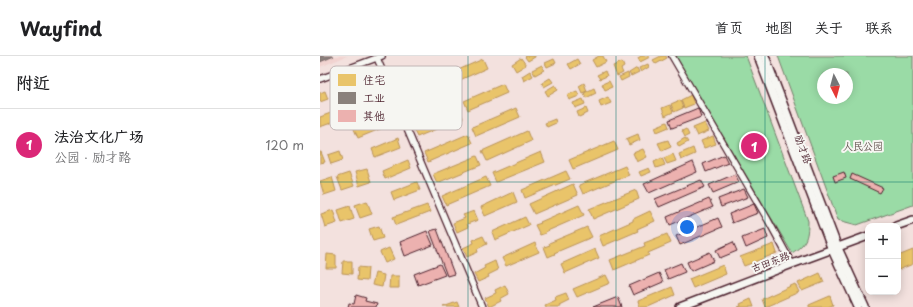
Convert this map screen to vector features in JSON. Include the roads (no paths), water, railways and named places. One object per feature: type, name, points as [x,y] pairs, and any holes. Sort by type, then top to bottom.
[{"type":"street","points":[[672,56],[792,264]]},
{"type":"street","name":"励才路","points":[[758,56],[835,249]]},
{"type":"street","name":"励才路","points":[[765,56],[835,249]]},
{"type":"street","points":[[355,66],[379,57]]},
{"type":"street","points":[[320,79],[330,75]]},
{"type":"street","points":[[409,130],[482,307]]},
{"type":"street","points":[[901,224],[913,220]]},
{"type":"street","name":"古田东路","points":[[680,307],[865,237]]},
{"type":"street","points":[[835,249],[858,307]]},
{"type":"street","points":[[835,249],[865,307]]},
{"type":"place","name":"法治文化广场","points":[[754,146]]},
{"type":"park label","name":"人民公园","points":[[863,145]]}]
